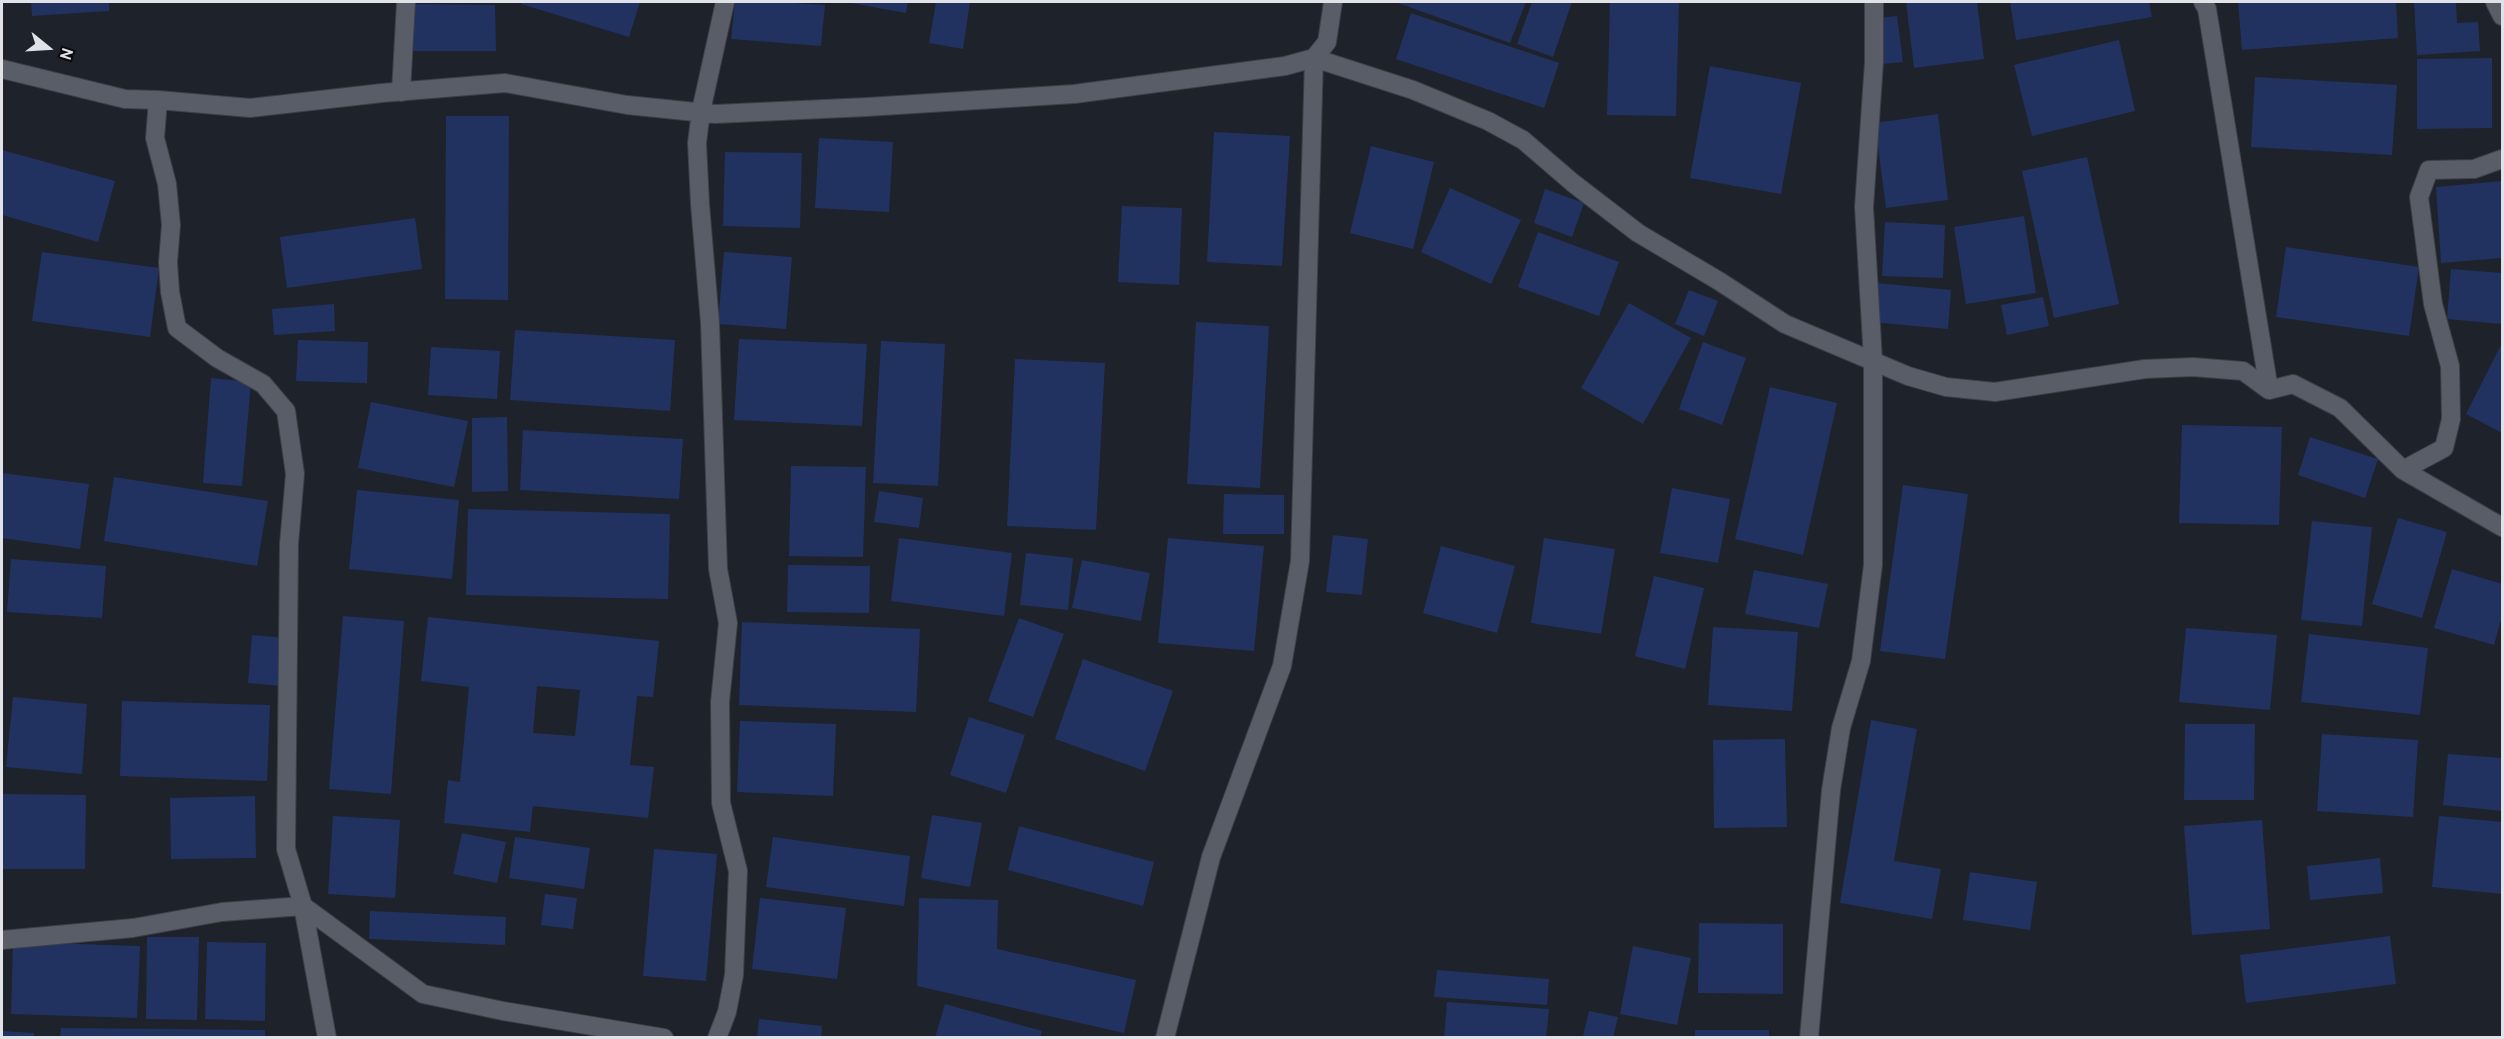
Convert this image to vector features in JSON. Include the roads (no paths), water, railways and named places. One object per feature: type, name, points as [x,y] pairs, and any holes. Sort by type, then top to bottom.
[{"type":"street","points":[[402,92],[406,2]]},
{"type":"street","points":[[717,1038],[727,1012],[734,975],[738,871],[720,803],[720,702],[728,623],[718,569],[710,323],[697,143],[701,111],[725,2]]},
{"type":"street","points":[[1165,1038],[1211,857],[1282,666],[1300,561],[1314,58],[1327,42],[1333,2]]},
{"type":"street","points":[[1809,1038],[1831,790],[1841,728],[1861,661],[1873,565],[1873,360],[1864,207],[1874,62],[1874,2]]},
{"type":"street","points":[[2203,2],[2207,9],[2269,390]]},
{"type":"street","points":[[2495,2],[2502,16]]},
{"type":"street","points":[[2,69],[125,99],[158,99],[250,108],[505,83],[627,105],[715,114],[867,108],[1074,94],[1286,66],[1314,58],[1413,90],[1488,121],[1523,140],[1573,183],[1638,233],[1719,281],[1785,324],[1908,376],[1946,387],[1995,392],[2145,369],[2193,367],[2243,371],[2269,390]]},
{"type":"street","points":[[158,99],[155,138],[167,184],[171,225],[168,262],[170,292],[177,328],[218,358],[263,384],[286,411],[295,474],[289,544],[286,849],[303,906],[327,1038]]},
{"type":"street","points":[[2403,470],[2444,448],[2451,419],[2450,366],[2433,304],[2419,197],[2429,170],[2474,169],[2502,159]]},
{"type":"street","points":[[2269,390],[2293,384],[2340,408],[2403,470],[2502,527]]},
{"type":"street","points":[[2,940],[133,928],[222,912],[303,906],[423,994],[503,1011],[664,1038]]}]
